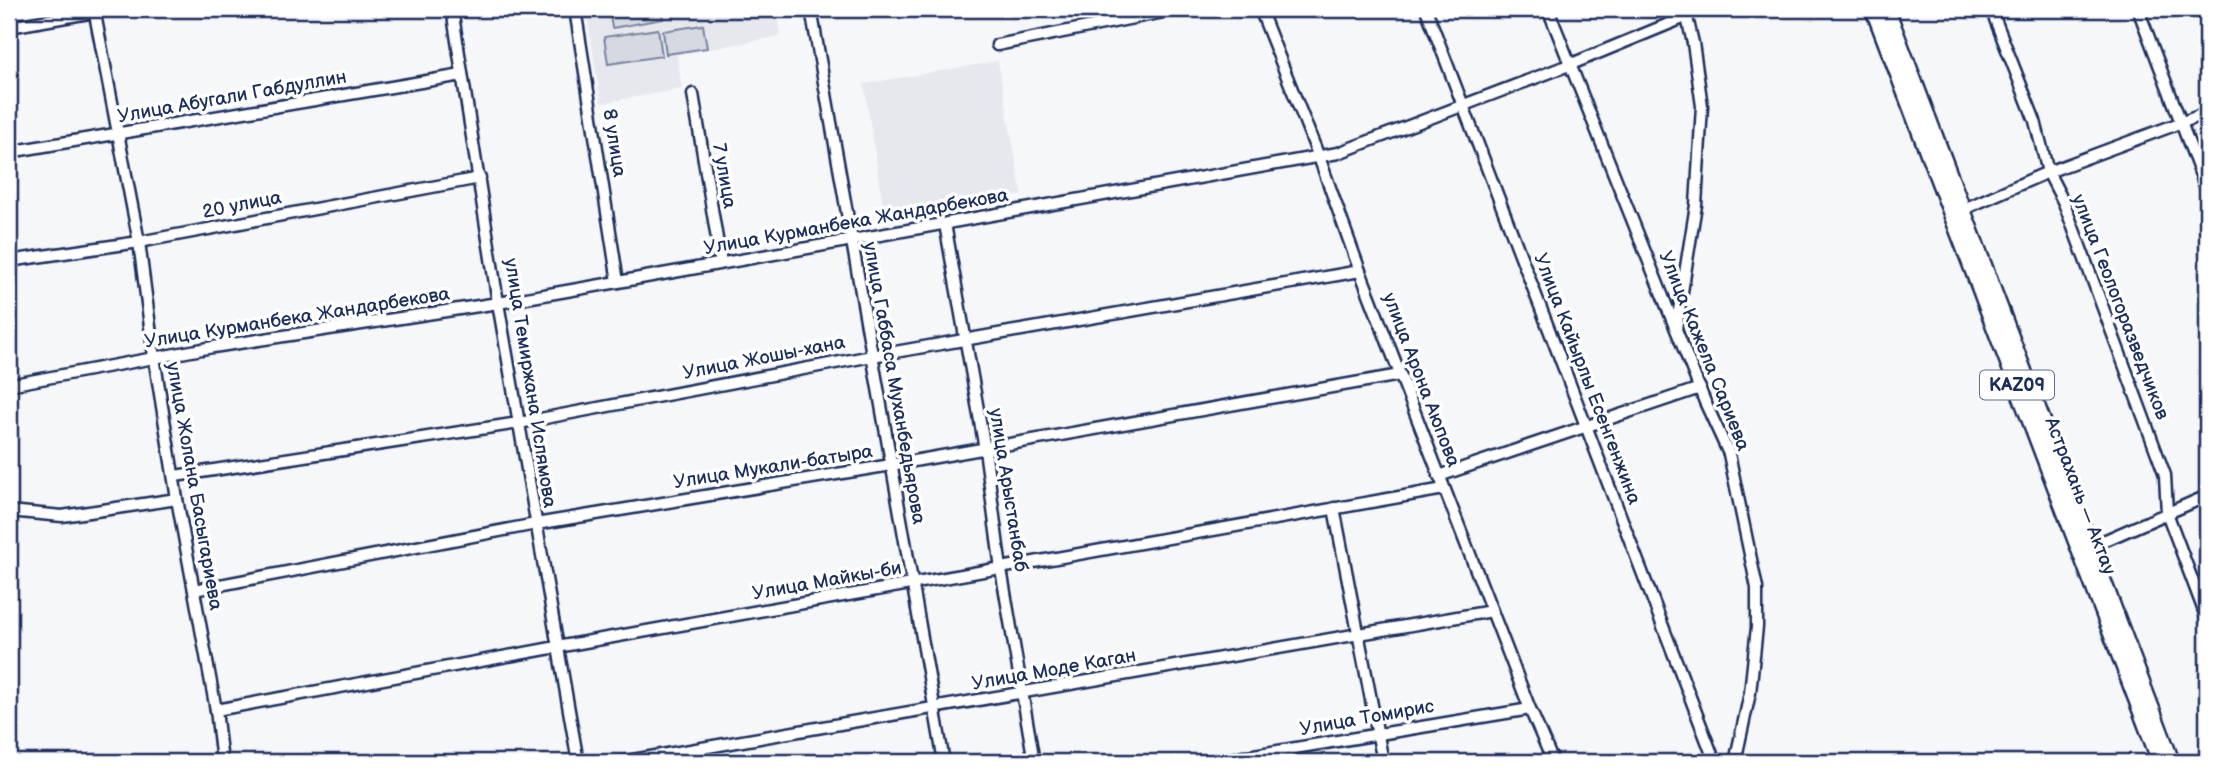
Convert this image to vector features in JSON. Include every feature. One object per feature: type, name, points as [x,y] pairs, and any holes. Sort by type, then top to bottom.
[{"type":"highway","name":"Астрахань — Актау","points":[[1873,9],[1958,212]]},
{"type":"highway","name":"Астрахань — Актау","points":[[1887,9],[1958,212],[2160,762]]},
{"type":"highway","name":"Астрахань — Актау","points":[[2009,346],[2092,546],[2172,762]]},
{"type":"street","points":[[9,27],[94,10],[112,9]]},
{"type":"street","name":"улица Темиржана Ислямова","points":[[452,9],[498,303],[578,762]]},
{"type":"street","name":"8 улица","points":[[575,9],[618,282]]},
{"type":"street","name":"улица Габбаса Муханбедьярова","points":[[811,9],[944,762]]},
{"type":"street","points":[[997,45],[1179,9]]},
{"type":"street","name":"улица Арона Аюпова","points":[[1261,9],[1444,489],[1553,762]]},
{"type":"street","name":"Улица Кайырлы Есенгенжина","points":[[1426,9],[1715,762]]},
{"type":"street","name":"Улица Кажела Сариева","points":[[1548,9],[1729,454],[1757,588],[1757,628],[1750,694],[1735,762]]},
{"type":"street","name":"улица Геологоразведчиков","points":[[1991,9],[2035,121],[2048,172],[2064,203],[2165,475],[2167,513],[2207,620]]},
{"type":"street","points":[[2138,9],[2207,191]]},
{"type":"street","name":"улица Жолана Басыгариева","points":[[94,10],[139,242],[154,357],[216,710],[222,762]]},
{"type":"street","points":[[1676,329],[1696,205],[1702,106],[1686,12]]},
{"type":"street","name":"Улица Курманбека Жандарбекова","points":[[9,385],[154,357],[498,303],[1338,153],[1569,65],[1686,12]]},
{"type":"street","name":"Улица Абугали Габдуллин","points":[[9,152],[462,75]]},
{"type":"street","name":"7 улица","points":[[693,94],[721,263]]},
{"type":"street","points":[[1958,212],[2048,172],[2207,113]]},
{"type":"street","name":"20 улица","points":[[9,261],[139,242],[480,178]]},
{"type":"street","name":"улица Арыстанбаб","points":[[945,224],[985,449],[1034,762]]},
{"type":"street","name":"Улица Жошы-хана","points":[[175,476],[519,423],[872,356],[1360,271]]},
{"type":"street","name":"Улица Мукали-батыра","points":[[194,590],[536,524],[985,449],[1400,375]]},
{"type":"street","points":[[1439,476],[1700,388]]},
{"type":"street","name":"Улица Майкы-би","points":[[216,710],[1444,489]]},
{"type":"street","points":[[2092,546],[2207,496]]},
{"type":"street","points":[[9,511],[62,516],[177,499]]},
{"type":"street","points":[[1334,508],[1383,762]]},
{"type":"street","name":"Улица Моде Каган","points":[[621,762],[1492,611]]},
{"type":"street","name":"Улица Томирис","points":[[1211,762],[1530,709]]},
{"type":"shaded area","points":[[586,9],[777,9],[781,36],[677,55],[682,89],[601,103]]},
{"type":"shaded area","points":[[609,9],[661,9],[663,19],[612,28]]},
{"type":"shaded area","points":[[703,25],[707,48],[666,54],[663,31]]},
{"type":"shaded area","points":[[658,29],[662,56],[608,64],[604,37]]},
{"type":"shaded area","points":[[998,61],[1022,195],[885,218],[864,84]]}]
